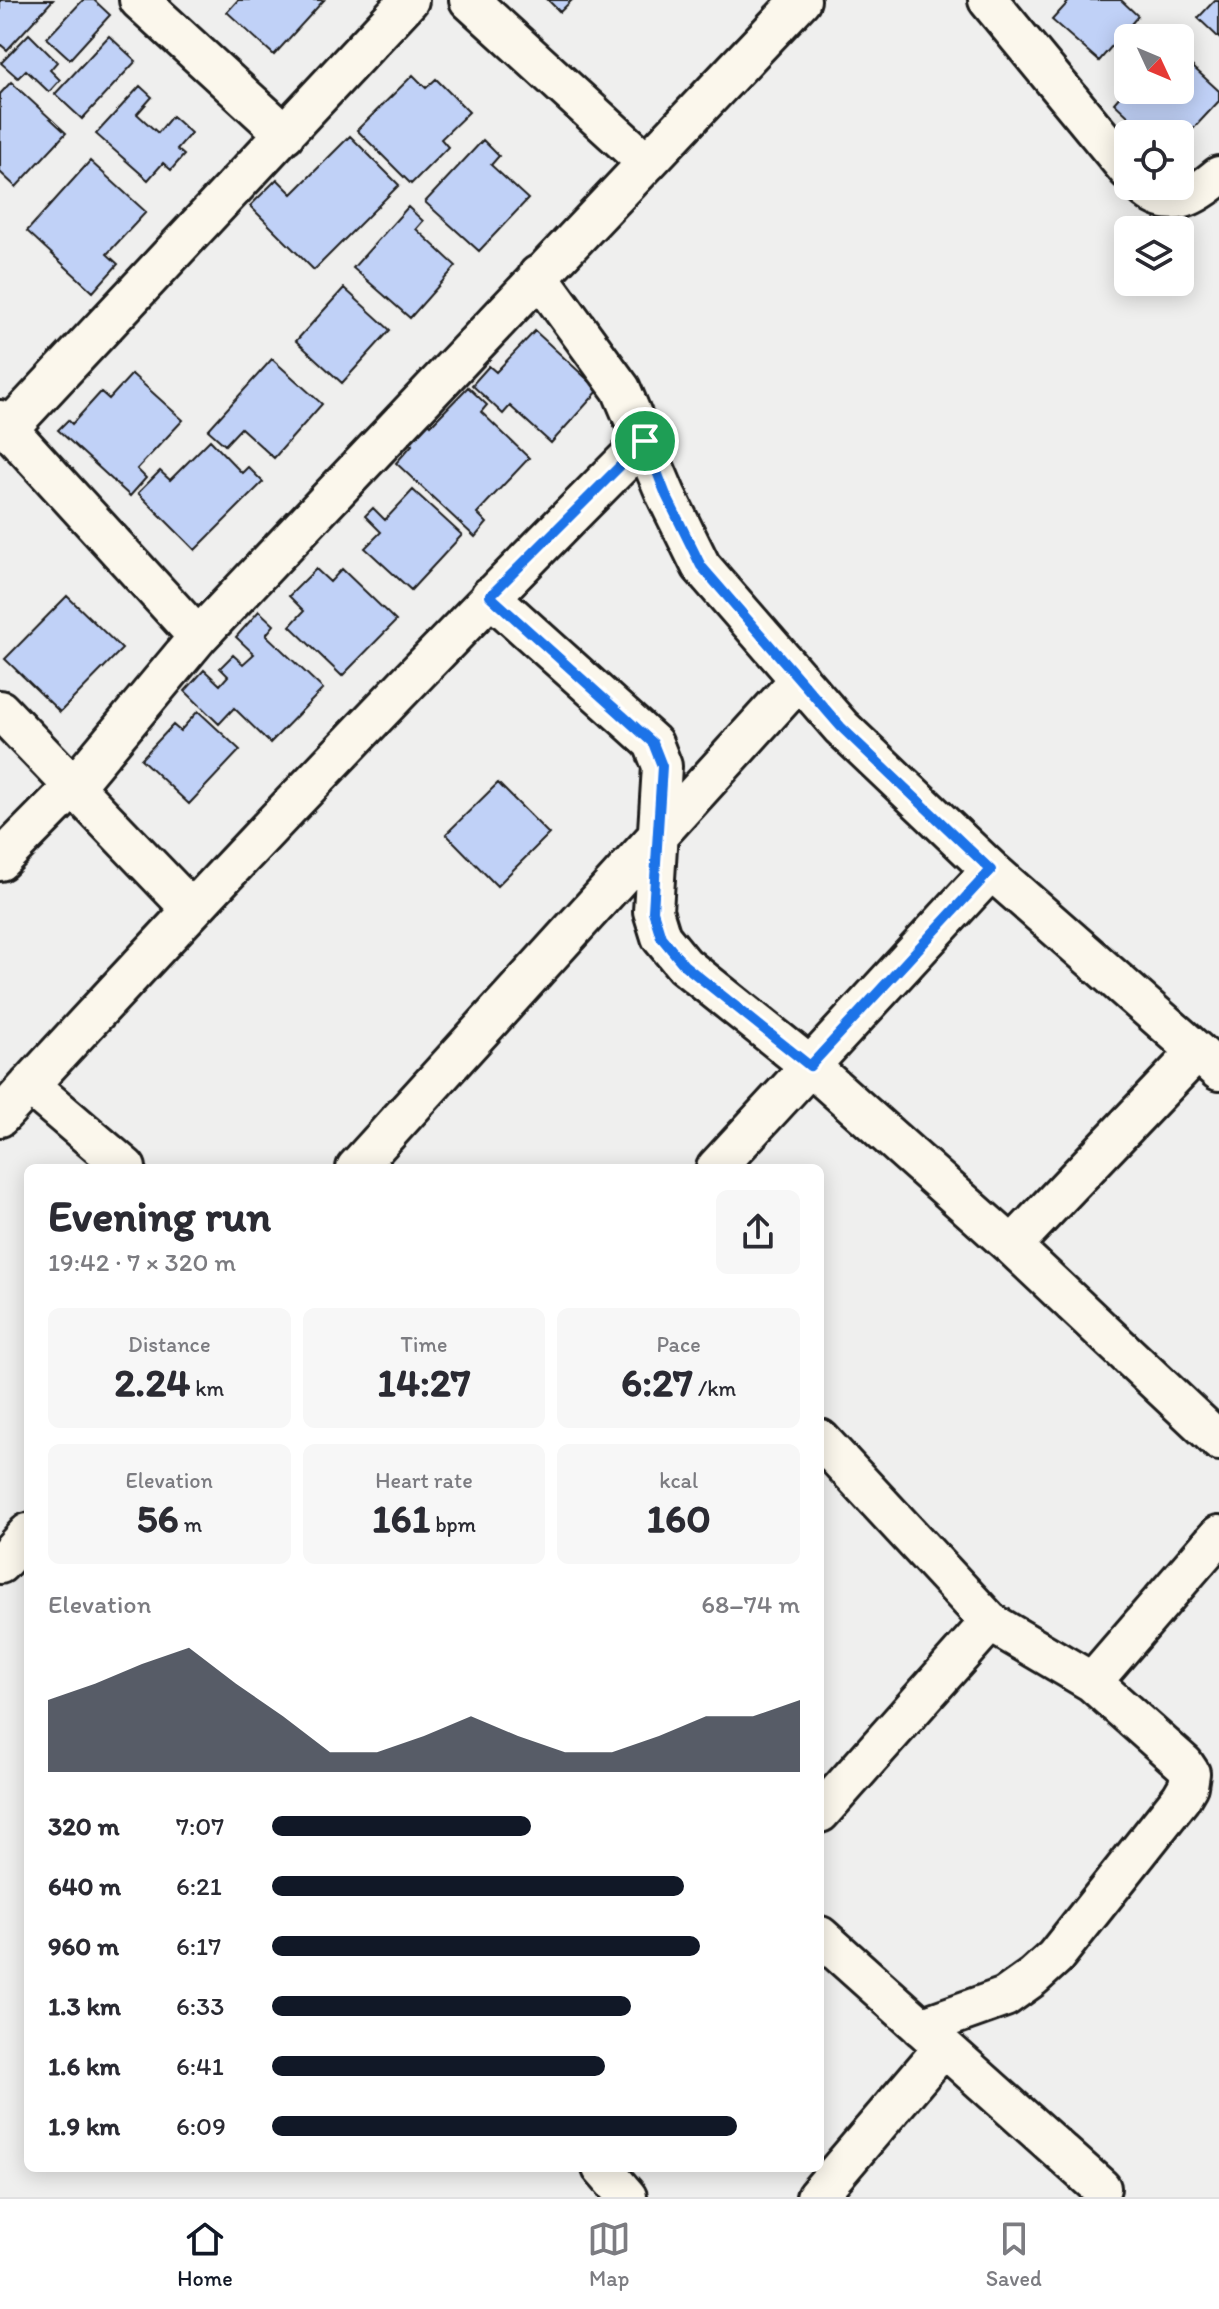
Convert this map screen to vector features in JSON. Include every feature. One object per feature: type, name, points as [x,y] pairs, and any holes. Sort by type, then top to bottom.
[{"type":"street","points":[[139,0],[285,134]]},
{"type":"street","points":[[198,637],[4,425],[285,134],[409,0]]},
{"type":"street","points":[[469,0],[647,163]]},
{"type":"street","points":[[0,861],[74,786],[198,637],[801,0]]},
{"type":"street","points":[[988,0],[1114,153]]},
{"type":"street","points":[[1194,196],[1219,176]]},
{"type":"street","points":[[538,275],[621,389],[666,495],[701,566],[841,727],[991,870],[1208,1062],[1012,1246]]},
{"type":"street","points":[[0,1117],[191,909],[490,596],[645,441]]},
{"type":"street","points":[[490,596],[653,743],[662,766],[653,911],[661,937],[684,965],[810,1066],[1012,1246],[1219,1441]]},
{"type":"street","points":[[360,1164],[800,679]]},
{"type":"street","points":[[0,710],[191,909]]},
{"type":"street","points":[[720,1164],[991,870]]},
{"type":"street","points":[[29,1085],[121,1164]]},
{"type":"street","points":[[816,2197],[932,2037],[1005,1997],[1033,1977],[1072,1936],[1188,1786],[1190,1773],[1184,1764],[1092,1682],[990,1622],[824,1443]]},
{"type":"street","points":[[1092,1682],[1219,1535]]},
{"type":"street","points":[[0,1564],[24,1537]]},
{"type":"street","points":[[824,1809],[990,1622]]},
{"type":"street","points":[[824,1940],[1101,2188]]},
{"type":"street","points":[[605,2172],[627,2197]]},
{"type":"building","points":[[0,0],[53,0],[7,50],[0,44]]},
{"type":"building","points":[[83,0],[94,0],[110,15],[70,59],[47,38]]},
{"type":"building","points":[[238,0],[324,0],[274,55],[227,12]]},
{"type":"building","points":[[548,0],[572,0],[560,12]]},
{"type":"building","points":[[1070,0],[1121,0],[1138,16],[1131,24],[1114,24],[1114,44],[1099,61],[1052,20]]},
{"type":"building","points":[[1215,0],[1219,0],[1219,38],[1198,18]]},
{"type":"building","points":[[29,34],[57,62],[50,70],[60,80],[49,92],[26,70],[18,78],[1,63]]},
{"type":"building","points":[[109,36],[136,61],[82,119],[55,94]]},
{"type":"building","points":[[1194,68],[1219,91],[1219,101],[1194,128],[1194,120],[1132,120],[1115,104],[1194,104]]},
{"type":"building","points":[[413,75],[426,88],[436,79],[469,112],[441,139],[448,147],[411,184],[357,130]]},
{"type":"building","points":[[11,82],[66,133],[16,187],[0,172],[0,94]]},
{"type":"building","points":[[140,86],[152,97],[137,114],[158,133],[172,116],[191,133],[177,149],[184,155],[171,170],[163,163],[148,180],[96,134]]},
{"type":"building","points":[[350,136],[399,185],[314,270],[250,206],[277,179],[292,194]]},
{"type":"building","points":[[483,140],[499,156],[491,165],[528,199],[479,251],[425,202]]},
{"type":"building","points":[[90,161],[146,212],[107,254],[118,264],[93,292],[27,231]]},
{"type":"building","points":[[408,207],[423,221],[416,229],[456,266],[410,318],[353,268]]},
{"type":"building","points":[[344,288],[390,330],[342,383],[296,341]]},
{"type":"building","points":[[535,331],[599,390],[551,443],[510,406],[503,414],[472,385],[489,366],[496,372]]},
{"type":"building","points":[[272,359],[322,404],[274,458],[241,428],[225,445],[208,430]]},
{"type":"building","points":[[132,374],[183,420],[137,469],[146,478],[130,496],[58,430],[68,420],[72,424],[101,392],[109,399]]},
{"type":"building","points":[[468,387],[487,405],[481,412],[529,458],[477,513],[487,523],[475,537],[396,463],[412,445],[403,435],[421,416],[431,425]]},
{"type":"building","points":[[210,440],[242,473],[248,467],[263,482],[195,550],[138,493],[160,471],[170,480]]},
{"type":"building","points":[[413,490],[462,535],[411,590],[365,548],[381,532],[365,516],[373,508],[385,520]]},
{"type":"building","points":[[316,569],[330,582],[342,569],[396,621],[342,676],[290,626],[304,611],[289,596]]},
{"type":"building","points":[[67,596],[122,649],[60,712],[5,659]]},
{"type":"building","points":[[259,611],[274,625],[266,635],[323,689],[270,743],[234,708],[219,724],[185,691],[204,670],[220,685],[228,676],[220,668],[233,655],[243,664],[254,654],[236,637]]},
{"type":"building","points":[[198,711],[240,750],[189,804],[141,759],[173,725],[180,731]]},
{"type":"building","points":[[498,783],[549,834],[497,886],[446,834]]},
{"type":"route","points":[[645,441],[666,495],[701,566],[841,727],[991,870],[810,1066],[684,965],[661,937],[653,911],[662,766],[653,743],[490,596],[645,441]]}]
